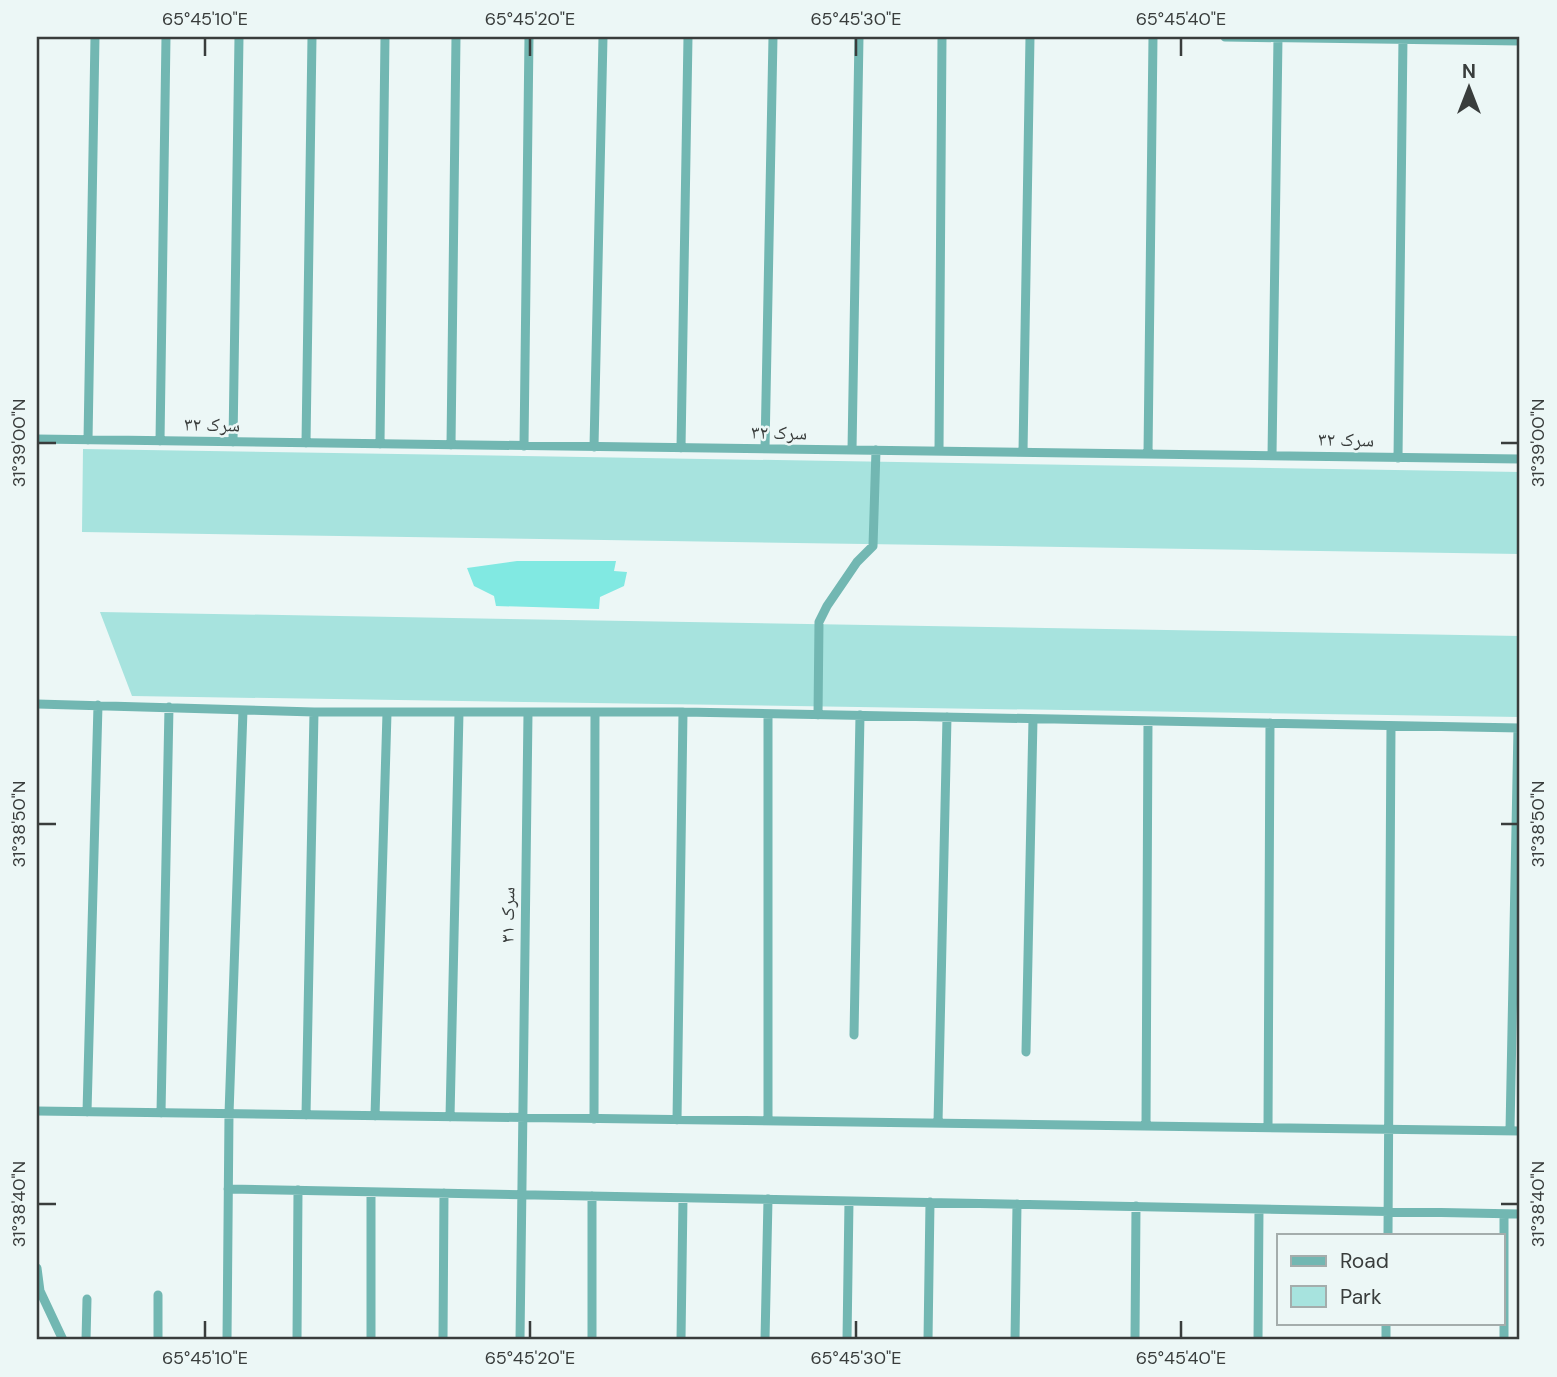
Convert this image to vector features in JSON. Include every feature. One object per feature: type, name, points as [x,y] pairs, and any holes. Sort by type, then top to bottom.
[{"type":"street","points":[[88,440],[95,37]]},
{"type":"street","points":[[160,441],[166,37]]},
{"type":"street","points":[[233,442],[239,37]]},
{"type":"street","points":[[306,443],[312,37]]},
{"type":"street","points":[[380,444],[385,37]]},
{"type":"street","points":[[452,445],[456,37]]},
{"type":"street","points":[[524,446],[529,37]]},
{"type":"street","points":[[594,447],[603,37]]},
{"type":"street","points":[[681,448],[688,37]]},
{"type":"street","points":[[765,449],[773,37]]},
{"type":"street","points":[[852,450],[859,37]]},
{"type":"street","points":[[939,451],[942,37]]},
{"type":"street","points":[[1023,453],[1030,37]]},
{"type":"street","points":[[1148,454],[1153,37]]},
{"type":"street","points":[[1225,37],[1520,41]]},
{"type":"street","points":[[1272,456],[1278,37]]},
{"type":"street","points":[[1398,458],[1403,38]]},
{"type":"street","name":"سرک ۳۲","points":[[37,439],[1520,459]]},
{"type":"street","points":[[818,715],[819,622],[857,562],[873,546],[876,450]]},
{"type":"street","points":[[37,704],[314,712],[683,712],[1519,728],[1515,1130],[37,1111]]},
{"type":"street","points":[[87,1112],[98,705]]},
{"type":"street","points":[[160,1113],[169,708]]},
{"type":"street","points":[[227,1340],[229,1114],[243,710]]},
{"type":"street","points":[[306,1115],[314,712]]},
{"type":"street","points":[[450,1117],[459,712]]},
{"type":"street","points":[[594,1119],[595,712]]},
{"type":"street","points":[[677,1120],[683,712]]},
{"type":"street","points":[[375,1116],[387,713]]},
{"type":"street","name":"سرک ۳۱","points":[[520,1340],[528,713]]},
{"type":"street","points":[[768,714],[768,1121]]},
{"type":"street","points":[[855,1035],[860,715]]},
{"type":"street","points":[[938,1123],[947,717]]},
{"type":"street","points":[[1026,1052],[1032,719]]},
{"type":"street","points":[[1146,1126],[1148,721]]},
{"type":"street","points":[[1268,1127],[1270,723]]},
{"type":"street","points":[[1388,1234],[1391,726]]},
{"type":"street","points":[[228,1189],[1520,1214]]},
{"type":"street","points":[[297,1340],[298,1190]]},
{"type":"street","points":[[371,1192],[371,1340]]},
{"type":"street","points":[[443,1340],[444,1193]]},
{"type":"street","points":[[592,1196],[592,1340]]},
{"type":"street","points":[[681,1340],[682,1198]]},
{"type":"street","points":[[765,1340],[768,1199]]},
{"type":"street","points":[[847,1340],[849,1201]]},
{"type":"street","points":[[928,1340],[930,1202]]},
{"type":"street","points":[[1015,1340],[1017,1204]]},
{"type":"street","points":[[1135,1340],[1136,1206]]},
{"type":"street","points":[[1258,1340],[1259,1209]]},
{"type":"street","points":[[1504,1213],[1504,1340]]},
{"type":"street","points":[[37,1268],[40,1291],[63,1340]]},
{"type":"street","points":[[158,1295],[158,1340]]},
{"type":"street","points":[[86,1340],[87,1298]]},
{"type":"green space","points":[[83,449],[1520,472],[1520,554],[82,532]]},
{"type":"green space","points":[[100,612],[1520,636],[1520,717],[132,696]]},
{"type":"shaded area","points":[[517,561],[616,561],[614,571],[627,572],[624,586],[600,597],[599,609],[496,606],[494,596],[474,586],[467,568]]}]
